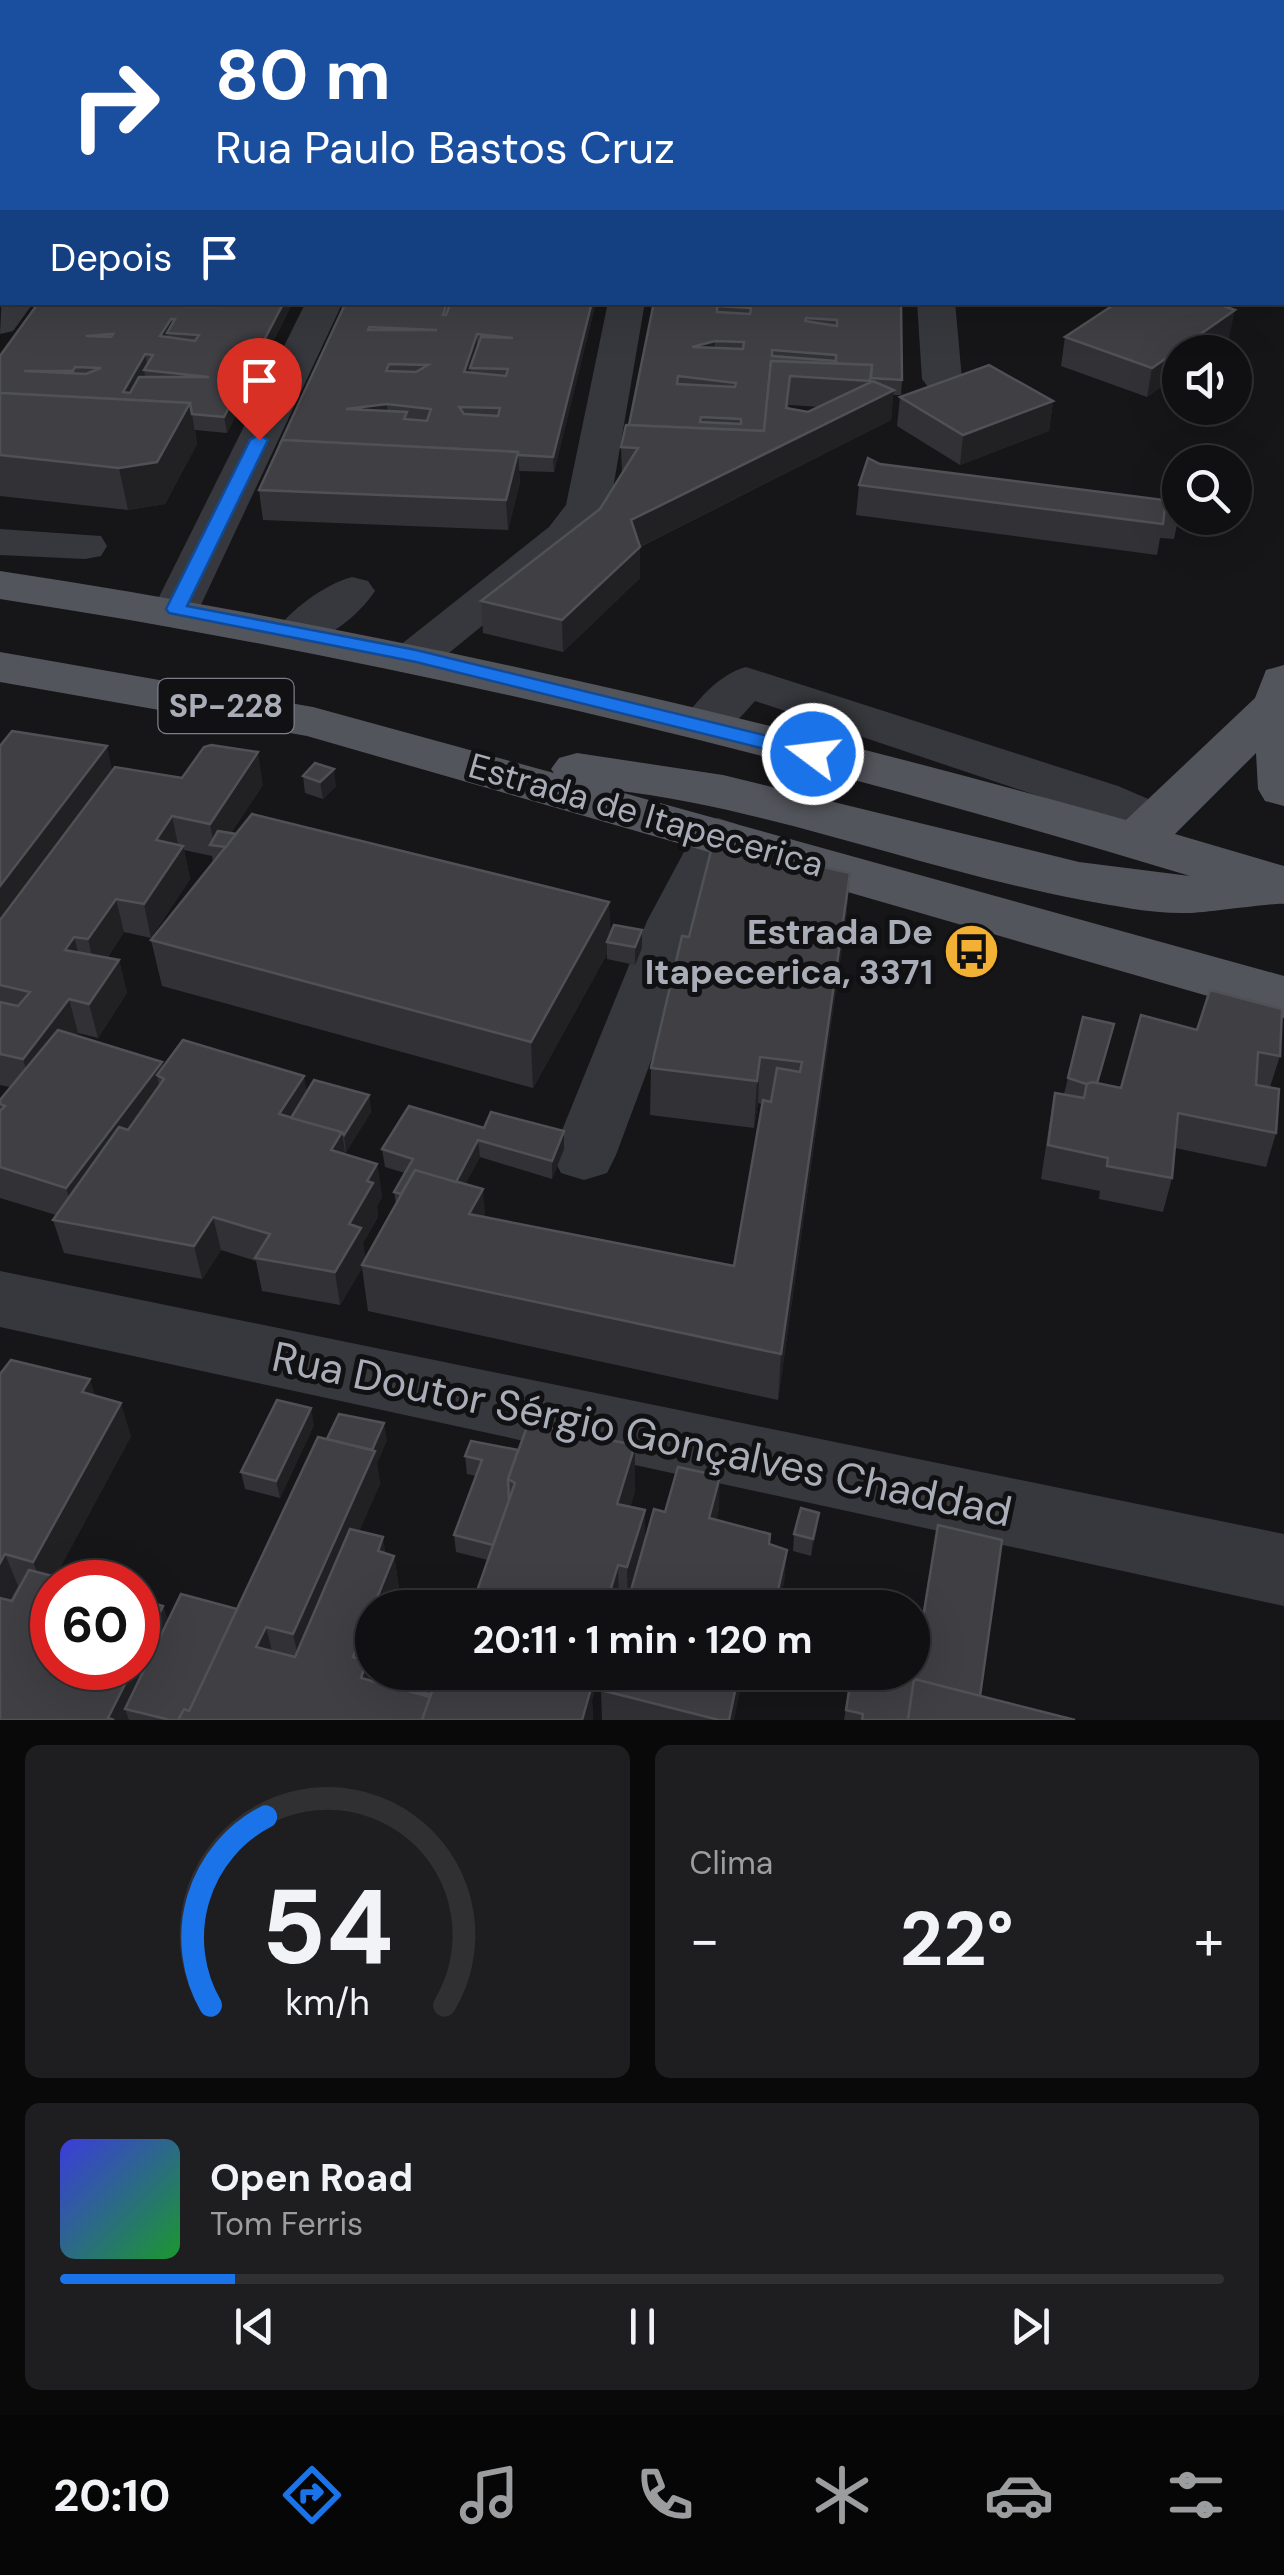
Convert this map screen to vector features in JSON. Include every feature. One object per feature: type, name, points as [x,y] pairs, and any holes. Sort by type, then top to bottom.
[{"type":"main road","name":"SP-228","points":[[0,584],[176,609],[416,656],[705,725]]},
{"type":"main road","name":"Estrada de Itapecerica","points":[[0,667],[313,722],[1284,997]]},
{"type":"main road","points":[[1282,687],[1146,831],[1284,887]]},
{"type":"main road","points":[[1282,687],[1284,789]]},
{"type":"main road","points":[[449,759],[630,774],[724,788],[1071,879],[1157,893],[1284,887]]},
{"type":"street","points":[[176,609],[324,305]]},
{"type":"street","points":[[416,656],[565,536],[588,506],[625,305]]},
{"type":"street","points":[[936,305],[942,379]]},
{"type":"street","points":[[0,542],[85,546]]},
{"type":"street","points":[[298,633],[352,591]]},
{"type":"street","points":[[705,725],[746,682],[1099,798],[1146,831]]},
{"type":"street","points":[[584,1156],[675,921],[718,836]]},
{"type":"street","name":"Rua Doutor Sérgio Gonçalves Chaddad","points":[[0,1299],[1284,1570]]},
{"type":"building","points":[[37,305],[282,305],[224,417],[192,414],[190,403],[0,393],[0,356]],"holes":[[[175,319],[167,333],[199,335],[195,341],[160,336]],[[145,354],[153,355],[144,370],[209,377],[139,377],[130,393],[123,392]],[[75,367],[101,368],[86,374],[24,371],[73,371]]]},
{"type":"building","points":[[345,305],[446,305],[446,315],[450,305],[591,305],[553,457],[282,440],[280,444]],"holes":[[[369,327],[437,330],[368,330]],[[477,334],[513,338],[481,337],[470,368],[508,369],[506,376],[464,372]],[[389,364],[428,365],[416,372],[386,371]],[[387,404],[431,409],[427,421],[404,419],[407,412],[346,409]],[[459,407],[500,408],[498,416],[464,414]]]},
{"type":"building","points":[[653,305],[901,305],[902,380],[871,378],[872,365],[771,361],[764,431],[629,425]],"holes":[[[717,306],[751,308],[750,314],[717,312]],[[837,320],[837,326],[805,321]],[[715,341],[744,342],[743,349],[692,347]],[[772,350],[836,355],[836,361],[772,356]],[[678,376],[736,383],[735,387],[677,384]],[[701,417],[741,419],[741,424],[700,422]]]},
{"type":"building","points":[[1113,305],[1221,305],[1235,310],[1199,335],[1162,335],[1162,361],[1152,368],[1065,337]]},
{"type":"building","points":[[771,361],[872,365],[870,381],[790,376],[786,408],[808,412],[873,381],[894,390],[631,520],[640,547],[562,620],[481,601],[600,509],[638,448],[621,447],[626,425],[764,431]]},
{"type":"building","points":[[989,365],[1053,401],[963,435],[900,397]]},
{"type":"building","points":[[0,393],[190,403],[157,462],[119,468],[0,455]]},
{"type":"building","points":[[282,440],[518,452],[506,500],[259,490]]},
{"type":"building","points":[[868,458],[880,464],[1162,500],[1162,524],[859,485]]},
{"type":"building","points":[[12,731],[107,746],[0,886],[0,746]]},
{"type":"building","points":[[204,747],[258,752],[210,824],[172,816],[156,840],[183,846],[144,904],[116,899],[88,939],[74,937],[65,950],[119,960],[89,1004],[69,999],[23,1059],[0,1054],[0,1002],[18,1006],[30,992],[0,985],[0,920],[115,767],[182,778]]},
{"type":"building","points":[[315,763],[334,769],[320,782],[303,776]]},
{"type":"building","points":[[252,814],[609,902],[531,1042],[151,940]]},
{"type":"building","points":[[218,831],[236,834],[226,847],[210,845]]},
{"type":"building","points":[[713,843],[850,873],[781,1354],[362,1265],[415,1170],[483,1189],[469,1214],[734,1266],[763,1100],[771,1102],[777,1068],[800,1072],[802,1062],[760,1057],[757,1081],[651,1068],[682,936],[689,937]]},
{"type":"building","points":[[614,925],[642,930],[635,947],[607,942]]},
{"type":"building","points":[[1210,990],[1282,1009],[1280,1056],[1258,1052],[1256,1085],[1279,1089],[1276,1133],[1178,1113],[1172,1178],[1107,1166],[1108,1158],[1048,1145],[1055,1093],[1084,1098],[1087,1083],[1092,1082],[1121,1088],[1141,1015],[1197,1030]]},
{"type":"building","points":[[1083,1017],[1114,1024],[1097,1083],[1068,1078]]},
{"type":"building","points":[[58,1030],[162,1062],[66,1188],[0,1167],[0,1111],[5,1106],[0,1100]]},
{"type":"building","points":[[183,1040],[304,1076],[279,1114],[342,1132],[331,1150],[377,1164],[367,1181],[373,1183],[349,1224],[361,1228],[335,1272],[255,1258],[270,1234],[213,1217],[194,1246],[53,1220],[119,1127],[128,1130],[164,1079],[157,1075]]},
{"type":"building","points":[[314,1080],[369,1095],[344,1135],[291,1118]]},
{"type":"building","points":[[409,1106],[484,1128],[491,1112],[564,1131],[552,1161],[478,1140],[456,1182],[415,1170],[401,1194],[394,1192],[413,1159],[382,1149]]},
{"type":"building","points":[[11,1360],[90,1379],[82,1392],[121,1403],[30,1561],[5,1554],[0,1563],[0,1374]]},
{"type":"building","points":[[277,1400],[311,1408],[276,1481],[241,1472]]},
{"type":"building","points":[[339,1414],[384,1423],[372,1450],[327,1439]]},
{"type":"building","points":[[528,1424],[635,1445],[617,1504],[645,1510],[627,1567],[618,1565],[610,1590],[477,1590],[515,1483],[508,1479]]},
{"type":"building","points":[[318,1437],[375,1451],[293,1634],[266,1627],[256,1647],[295,1657],[350,1529],[383,1537],[378,1551],[394,1556],[380,1590],[355,1590],[355,1690],[405,1690],[430,1697],[422,1720],[178,1720],[184,1709],[189,1711]]},
{"type":"building","points":[[471,1441],[518,1450],[508,1479],[509,1500],[493,1545],[454,1535],[482,1460],[465,1456]]},
{"type":"building","points":[[678,1467],[720,1476],[709,1518],[770,1534],[769,1544],[787,1550],[778,1590],[631,1590],[654,1509],[665,1512]]},
{"type":"building","points":[[801,1508],[819,1513],[813,1539],[794,1534]]},
{"type":"building","points":[[938,1525],[1002,1540],[980,1696],[930,1683],[928,1590]]},
{"type":"building","points":[[30,1570],[30,1690],[122,1690],[108,1718],[114,1720],[0,1720],[0,1598],[12,1601]]},
{"type":"building","points":[[181,1594],[237,1609],[189,1711],[184,1709],[178,1720],[125,1709],[134,1690],[160,1690],[160,1637]]},
{"type":"building","points":[[930,1683],[1075,1720],[908,1720],[912,1690],[930,1690]]},
{"type":"building","points":[[433,1690],[591,1690],[582,1720],[422,1720]]},
{"type":"building","points":[[601,1690],[735,1690],[729,1720]]},
{"type":"building","points":[[849,1690],[912,1690],[908,1720],[862,1720],[863,1714],[846,1710]]},
{"type":"place","name":"Estrada De Itapecerica, 3371","points":[[972,952]]},
{"type":"route","points":[[259,440],[176,609],[416,656],[629,705],[813,754]]}]
